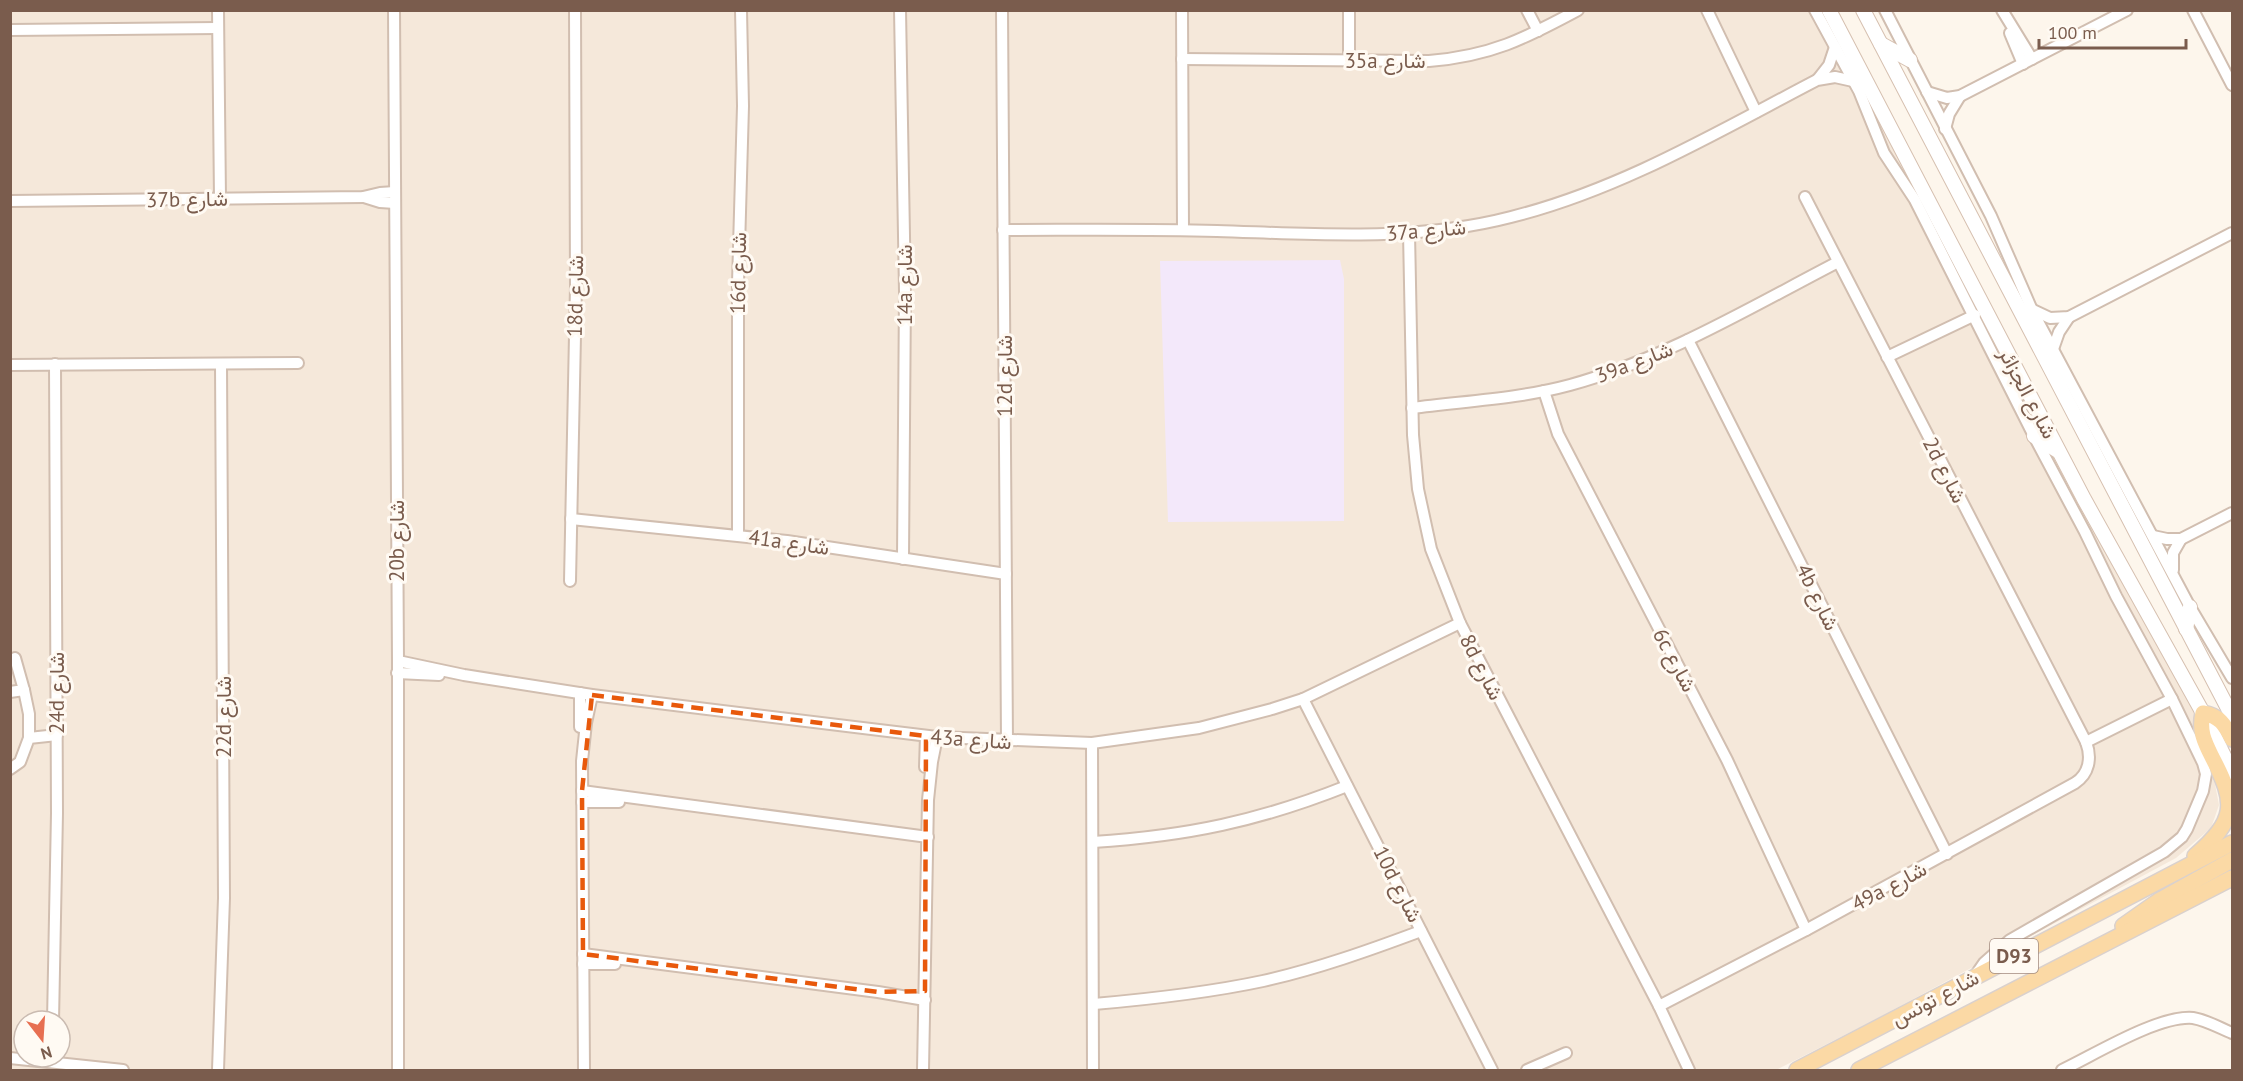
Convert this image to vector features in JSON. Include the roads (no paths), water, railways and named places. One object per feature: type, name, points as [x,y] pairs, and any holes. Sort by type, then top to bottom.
[{"type":"main road","name":"شارع الجزائر","points":[[1829,10],[2059,452],[2203,713],[2232,772]]},
{"type":"main road","name":"شارع الجزائر","points":[[1863,10],[2232,716]]},
{"type":"main road","points":[[1881,44],[1910,60]]},
{"type":"main road","points":[[2034,436],[2059,452]]},
{"type":"main road","points":[[2186,629],[2190,607]]},
{"type":"main road","points":[[2177,872],[2218,835],[2228,812],[2227,787],[2201,735],[2200,725],[2203,713],[2217,717],[2223,722],[2232,740]]},
{"type":"main road","name":"شارع تونس","points":[[1797,1071],[2232,843]]},
{"type":"main road","points":[[2097,947],[2145,910],[2232,860]]},
{"type":"main road","name":"شارع تونس","points":[[1859,1071],[2232,879]]},
{"type":"main road","points":[[2195,898],[2232,892]]},
{"type":"street","points":[[218,10],[220,199]]},
{"type":"street","name":"20b شارع","points":[[394,10],[398,1071]]},
{"type":"street","name":"18d شارع","points":[[570,582],[576,286],[575,10]]},
{"type":"street","name":"16d شارع","points":[[738,535],[738,283],[743,106],[741,10]]},
{"type":"street","name":"14a شارع","points":[[900,10],[905,292],[903,559]]},
{"type":"street","name":"12d شارع","points":[[1002,10],[1007,741]]},
{"type":"street","points":[[1182,10],[1184,230]]},
{"type":"street","points":[[1349,10],[1349,60]]},
{"type":"street","points":[[1527,10],[1538,31]]},
{"type":"street","name":"35a شارع","points":[[1182,59],[1457,59],[1510,45],[1578,10]]},
{"type":"street","points":[[1707,10],[1756,112]]},
{"type":"street","points":[[1815,10],[1868,110],[1884,153],[1915,200],[2116,596],[2172,699],[2198,751],[2206,774],[2203,791],[2182,837],[2164,852],[2010,940],[1983,963],[1973,979]]},
{"type":"street","points":[[1885,10],[1991,216],[2032,310],[2190,607],[2232,678]]},
{"type":"street","points":[[1927,92],[1947,98],[1960,96],[2127,10]]},
{"type":"street","points":[[2193,10],[2232,85]]},
{"type":"street","points":[[2002,12],[2027,62]]},
{"type":"street","points":[[10,30],[218,28]]},
{"type":"street","points":[[1817,80],[1829,65],[1835,47]]},
{"type":"street","name":"37a شارع","points":[[1004,230],[1184,230],[1330,234],[1409,233],[1466,227],[1510,218],[1560,203],[1640,170],[1817,80],[1835,77],[1853,81]]},
{"type":"street","points":[[1945,129],[1948,114],[1960,96]]},
{"type":"street","name":"37b شارع","points":[[10,201],[363,197],[380,202],[395,197]]},
{"type":"street","name":"2d شارع","points":[[1805,197],[2086,742]]},
{"type":"street","name":"8d شارع","points":[[1409,233],[1415,462],[1424,522],[1439,574],[1460,623],[1659,1006],[1689,1069]]},
{"type":"street","points":[[2032,310],[2050,318],[2069,317],[2232,233]]},
{"type":"street","name":"39a شارع","points":[[1412,408],[1492,400],[1544,391],[1619,370],[1688,340],[1838,262]]},
{"type":"street","points":[[1887,357],[1975,315]]},
{"type":"street","points":[[2053,349],[2059,332],[2069,317]]},
{"type":"street","name":"4b شارع","points":[[1688,340],[1947,854]]},
{"type":"street","points":[[10,365],[298,363]]},
{"type":"street","name":"24d شارع","points":[[53,1009],[57,735],[55,364]]},
{"type":"street","name":"22d شارع","points":[[218,1071],[224,898],[221,364]]},
{"type":"street","name":"6c شارع","points":[[1544,391],[1558,434],[1727,760],[1806,930]]},
{"type":"street","points":[[2153,536],[2181,539],[2232,513]]},
{"type":"street","name":"41a شارع","points":[[571,519],[738,535],[1006,574]]},
{"type":"street","points":[[2174,576],[2172,558],[2181,539]]},
{"type":"street","name":"43a شارع","points":[[398,661],[464,675],[592,695],[932,737],[1092,743],[1199,728],[1303,699],[1460,623]]},
{"type":"street","points":[[10,769],[20,762],[29,738],[29,714],[15,658]]},
{"type":"street","name":"43a شارع","points":[[397,673],[464,675]]},
{"type":"street","points":[[10,692],[24,690]]},
{"type":"street","points":[[580,693],[584,1071]]},
{"type":"street","points":[[582,761],[592,695]]},
{"type":"street","name":"10d شارع","points":[[1303,699],[1492,1071]]},
{"type":"street","points":[[2086,742],[2172,699]]},
{"type":"street","points":[[29,738],[57,735]]},
{"type":"street","points":[[923,1071],[928,832],[925,767],[932,737]]},
{"type":"street","name":"49a شارع","points":[[1659,1006],[1806,930],[2079,781],[2089,764],[2086,742]]},
{"type":"street","points":[[1092,743],[1093,1071]]},
{"type":"street","points":[[1093,842],[1147,839],[1200,831],[1302,804],[1347,786]]},
{"type":"street","points":[[582,796],[643,800],[876,831],[928,832]]},
{"type":"street","points":[[1094,1004],[1174,996],[1264,980],[1319,966],[1422,931]]},
{"type":"street","points":[[583,959],[640,963],[925,996]]},
{"type":"street","points":[[2062,1071],[2135,1034],[2177,1020],[2199,1019],[2232,1034]]},
{"type":"street","points":[[1527,1071],[1566,1053]]},
{"type":"street","points":[[72,1063],[123,1071]]}]
